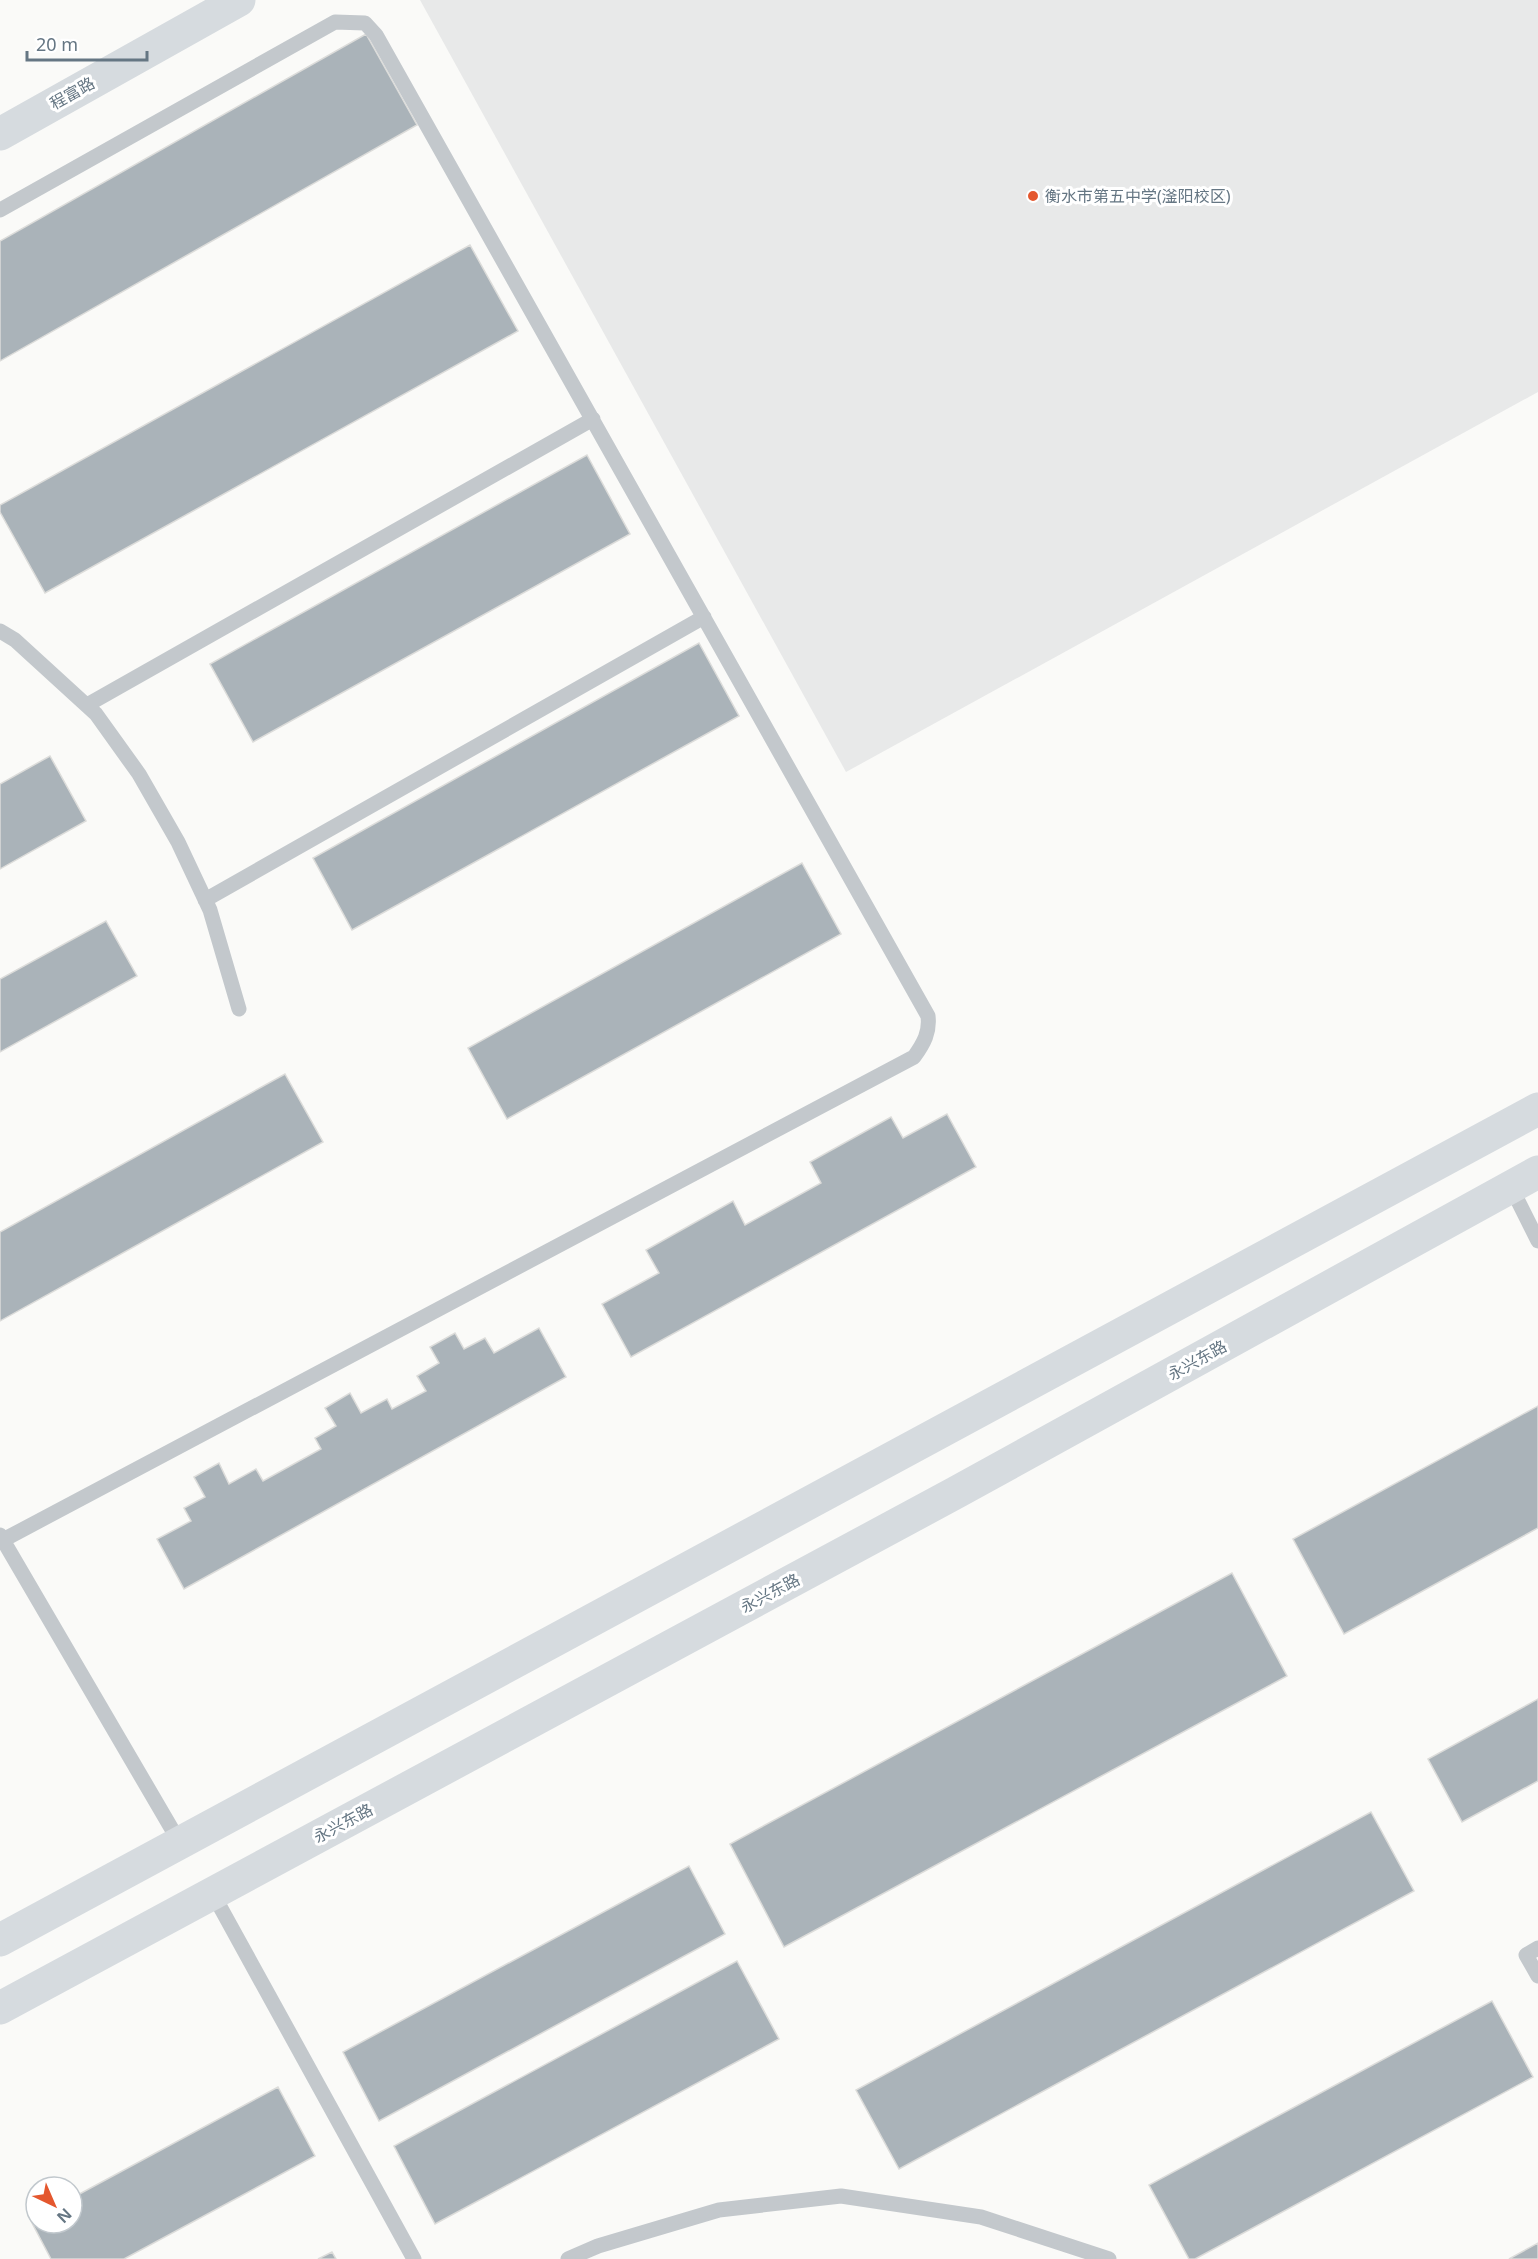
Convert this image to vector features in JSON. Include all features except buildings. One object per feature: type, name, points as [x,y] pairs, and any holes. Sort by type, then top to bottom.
[{"type":"street","name":"程富路","points":[[0,134],[239,0]]},
{"type":"street","points":[[0,1940],[1538,1109]]},
{"type":"street","name":"永兴东路","points":[[0,2008],[955,1493],[1525,1179]]},
{"type":"lane","points":[[0,210],[335,22],[365,23],[376,35],[928,1016],[929,1027],[924,1044],[914,1057],[2,1537],[180,1843]]},
{"type":"lane","points":[[87,705],[593,419]]},
{"type":"lane","points":[[206,900],[704,617]]},
{"type":"lane","points":[[0,631],[15,640],[96,714],[139,774],[178,842],[206,900],[239,1009]]},
{"type":"lane","points":[[1525,1179],[1538,1241]]},
{"type":"lane","points":[[213,1894],[414,2259]]},
{"type":"lane","points":[[1538,1948],[1526,1954],[1538,1976]]},
{"type":"lane","points":[[568,2259],[598,2246],[718,2210],[841,2196],[981,2217],[1109,2259]]},
{"type":"shaded area","name":"衡水市第五中学(滏阳校区)","points":[[420,0],[1538,0],[1538,392],[846,772]]},
{"type":"place","name":"衡水市第五中学(滏阳校区)","points":[[1033,196]]}]
